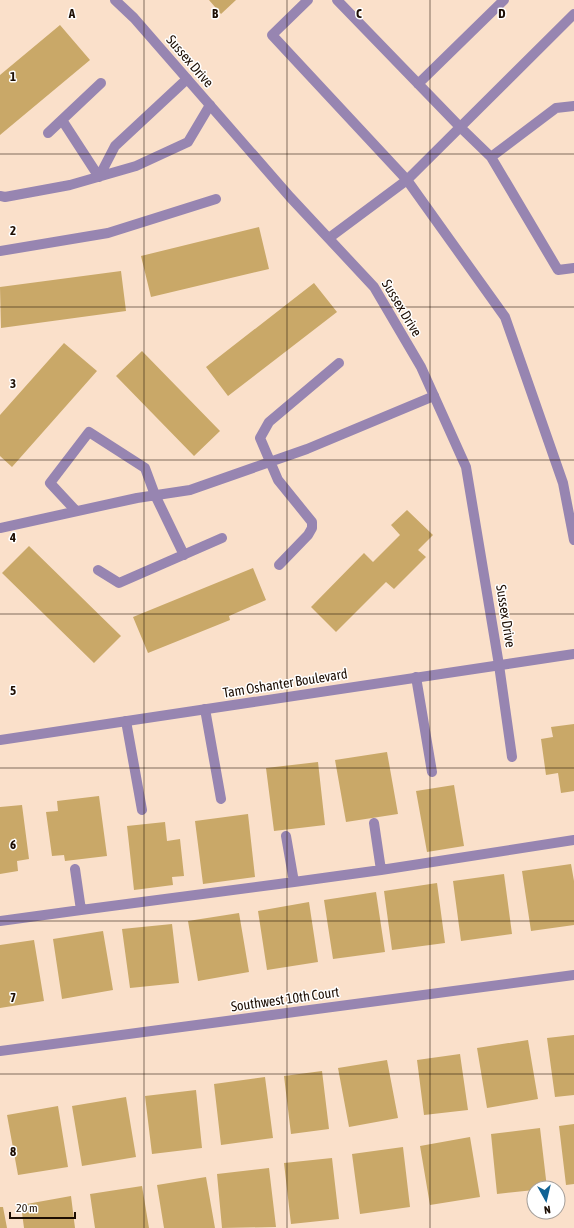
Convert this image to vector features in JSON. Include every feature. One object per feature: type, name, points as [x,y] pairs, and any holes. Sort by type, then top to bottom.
[{"type":"street","name":"Sussex Drive","points":[[115,0],[134,18],[290,197],[374,287],[421,367],[466,467],[499,665],[512,757]]},
{"type":"street","points":[[308,0],[272,35],[407,180],[505,317],[563,483],[574,540]]},
{"type":"street","points":[[337,0],[491,157],[558,270],[574,268]]},
{"type":"street","points":[[418,84],[504,0]]},
{"type":"street","points":[[329,238],[407,180],[574,14]]},
{"type":"street","points":[[99,177],[114,146],[187,79]]},
{"type":"street","points":[[48,133],[101,83]]},
{"type":"street","points":[[0,196],[5,197],[70,185],[136,166],[188,142],[210,105]]},
{"type":"street","points":[[491,157],[556,108],[574,106]]},
{"type":"street","points":[[62,120],[99,177]]},
{"type":"street","points":[[0,251],[108,233],[216,199]]},
{"type":"street","points":[[278,566],[308,535],[312,528],[312,522],[278,480],[260,438],[268,422],[339,363]]},
{"type":"street","points":[[0,528],[137,498],[190,490],[307,449],[434,396]]},
{"type":"street","points":[[76,512],[50,483],[89,432],[145,468],[155,495],[184,555]]},
{"type":"street","points":[[98,570],[119,583],[222,538]]},
{"type":"street","name":"Tam Oshanter Boulevard","points":[[0,740],[574,654]]},
{"type":"street","points":[[416,677],[432,772]]},
{"type":"street","points":[[205,709],[221,799]]},
{"type":"street","points":[[126,721],[142,810]]},
{"type":"street","points":[[374,823],[381,870]]},
{"type":"street","points":[[286,836],[294,882]]},
{"type":"street","points":[[0,921],[381,870],[574,840]]},
{"type":"street","points":[[75,869],[81,910]]},
{"type":"street","name":"Southwest 10th Court","points":[[0,1051],[574,975]]},
{"type":"building","points":[[209,0],[236,0],[221,14]]},
{"type":"building","points":[[60,25],[90,60],[0,135],[0,75]]},
{"type":"building","points":[[259,227],[269,269],[151,297],[141,256]]},
{"type":"building","points":[[121,271],[126,311],[1,328],[0,287]]},
{"type":"building","points":[[314,283],[337,312],[228,396],[206,367]]},
{"type":"building","points":[[64,343],[97,371],[12,467],[0,456],[0,415]]},
{"type":"building","points":[[142,351],[220,431],[194,456],[116,376]]},
{"type":"building","points":[[407,510],[433,535],[418,550],[426,557],[394,589],[386,582],[336,632],[311,607],[364,553],[373,562],[400,535],[391,525]]},
{"type":"building","points":[[29,546],[121,636],[94,663],[2,573]]},
{"type":"building","points":[[253,568],[266,600],[229,616],[230,620],[148,653],[133,617]]},
{"type":"building","points":[[574,724],[574,791],[561,793],[558,773],[546,775],[541,739],[553,737],[551,727]]},
{"type":"building","points":[[387,752],[398,814],[346,822],[335,760]]},
{"type":"building","points":[[318,762],[325,825],[274,831],[266,768]]},
{"type":"building","points":[[454,785],[464,846],[427,852],[416,791]]},
{"type":"building","points":[[99,796],[107,856],[65,861],[64,855],[52,856],[46,812],[58,811],[57,801]]},
{"type":"building","points":[[22,805],[29,859],[17,861],[18,871],[0,874],[0,807]]},
{"type":"building","points":[[248,814],[255,877],[203,884],[195,821]]},
{"type":"building","points":[[165,822],[167,841],[180,839],[184,876],[172,877],[173,885],[134,890],[127,826]]},
{"type":"building","points":[[571,864],[574,881],[574,925],[531,931],[522,871]]},
{"type":"building","points":[[504,874],[512,934],[461,941],[453,881]]},
{"type":"building","points":[[437,883],[445,943],[392,950],[384,891]]},
{"type":"building","points":[[376,892],[385,952],[333,959],[324,900]]},
{"type":"building","points":[[309,902],[318,962],[267,970],[258,911]]},
{"type":"building","points":[[239,913],[249,972],[198,981],[188,921]]},
{"type":"building","points":[[172,924],[179,983],[130,988],[122,929]]},
{"type":"building","points":[[103,931],[113,990],[62,999],[53,939]]},
{"type":"building","points":[[34,940],[44,1001],[0,1008],[0,945]]},
{"type":"building","points":[[574,1035],[574,1095],[555,1097],[547,1038]]},
{"type":"building","points":[[528,1040],[538,1099],[487,1108],[477,1048]]},
{"type":"building","points":[[460,1054],[468,1110],[424,1115],[417,1060]]},
{"type":"building","points":[[387,1060],[398,1118],[349,1127],[338,1068]]},
{"type":"building","points":[[322,1071],[329,1129],[291,1134],[284,1076]]},
{"type":"building","points":[[265,1077],[273,1138],[221,1145],[214,1084]]},
{"type":"building","points":[[196,1090],[202,1148],[152,1154],[145,1096]]},
{"type":"building","points":[[126,1097],[136,1157],[82,1166],[72,1106]]},
{"type":"building","points":[[58,1106],[68,1167],[18,1175],[7,1115]]},
{"type":"building","points":[[574,1124],[574,1184],[566,1185],[559,1126]]},
{"type":"building","points":[[540,1128],[546,1180],[526,1180],[526,1191],[497,1194],[491,1134]]},
{"type":"building","points":[[470,1137],[480,1197],[430,1205],[420,1146]]},
{"type":"building","points":[[403,1147],[410,1207],[360,1214],[352,1154]]},
{"type":"building","points":[[332,1158],[339,1219],[291,1224],[284,1163]]},
{"type":"building","points":[[269,1168],[276,1227],[222,1228],[217,1174]]},
{"type":"building","points":[[206,1177],[215,1228],[164,1228],[157,1185]]},
{"type":"building","points":[[142,1186],[149,1228],[95,1228],[90,1194]]},
{"type":"building","points":[[71,1196],[75,1228],[24,1228],[21,1205]]},
{"type":"building","points":[[0,1207],[3,1207],[7,1228],[0,1228]]}]
